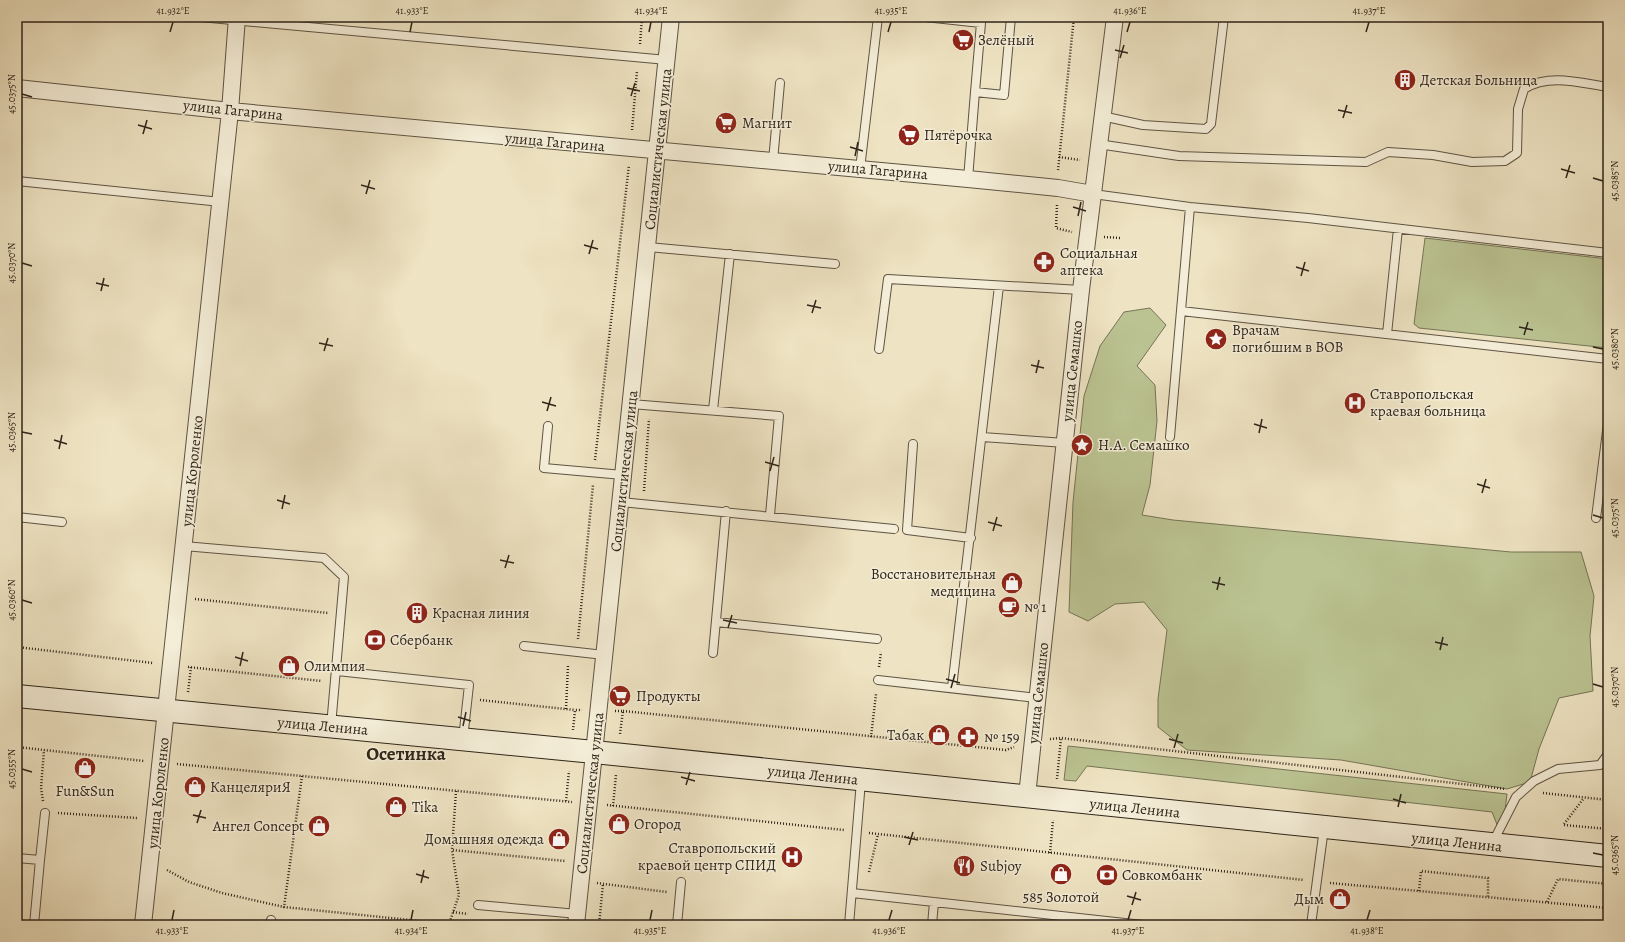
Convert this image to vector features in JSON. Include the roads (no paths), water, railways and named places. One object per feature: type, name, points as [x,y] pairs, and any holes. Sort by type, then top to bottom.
[{"type":"main road","name":"улица Ленина","points":[[17,696],[594,752],[1027,796],[1491,846],[1608,856]]},
{"type":"street","name":"Социалистическая улица","points":[[577,920],[671,17]]},
{"type":"street","name":"улица Семашко","points":[[1027,796],[1081,290],[1115,17]]},
{"type":"street","name":"улица Короленко","points":[[143,925],[221,202],[237,19]]},
{"type":"street","name":"улица Гагарина","points":[[17,88],[230,111],[630,149],[860,168],[1058,188],[1093,194]]},
{"type":"lane","points":[[200,17],[237,19],[667,60]]},
{"type":"lane","points":[[860,168],[878,17]]},
{"type":"lane","points":[[925,17],[981,23],[968,179]]},
{"type":"lane","points":[[975,92],[1004,95],[1011,17]]},
{"type":"lane","points":[[1102,116],[1143,125],[1206,130],[1211,124],[1224,17]]},
{"type":"lane","points":[[1098,144],[1179,156],[1366,162],[1388,152],[1433,155],[1472,162],[1505,161],[1517,154],[1518,109],[1524,89],[1534,82],[1548,79],[1608,87]]},
{"type":"lane","points":[[773,161],[780,83]]},
{"type":"lane","points":[[17,181],[221,202]]},
{"type":"lane","points":[[1093,194],[1190,207],[1398,229],[1608,254]]},
{"type":"lane","points":[[1170,437],[1190,207]]},
{"type":"lane","points":[[1387,334],[1398,229]]},
{"type":"lane","points":[[648,246],[835,264]]},
{"type":"lane","points":[[713,410],[730,254]]},
{"type":"lane","points":[[879,349],[888,279],[1081,290]]},
{"type":"lane","points":[[952,688],[971,538],[999,286]]},
{"type":"lane","points":[[1181,311],[1608,359]]},
{"type":"lane","points":[[631,404],[779,416],[770,515]]},
{"type":"lane","points":[[1596,518],[1608,423]]},
{"type":"lane","points":[[548,426],[544,468],[623,475]]},
{"type":"lane","points":[[982,437],[1065,443]]},
{"type":"lane","points":[[913,444],[907,530],[971,538]]},
{"type":"lane","points":[[621,502],[770,515],[894,529]]},
{"type":"lane","points":[[713,653],[726,511]]},
{"type":"lane","points":[[17,517],[62,522]]},
{"type":"lane","points":[[184,546],[324,558],[344,577],[331,727]]},
{"type":"lane","points":[[716,622],[877,640]]},
{"type":"lane","points":[[524,646],[604,655]]},
{"type":"lane","points":[[337,671],[469,685],[463,739]]},
{"type":"lane","points":[[878,680],[1037,698]]},
{"type":"lane","points":[[1491,846],[1516,797],[1534,781],[1558,769],[1600,765],[1608,754]]},
{"type":"lane","points":[[849,925],[862,780]]},
{"type":"lane","points":[[34,925],[45,813]]},
{"type":"lane","points":[[1311,925],[1324,828]]},
{"type":"lane","points":[[17,858],[40,860]]},
{"type":"lane","points":[[677,925],[681,882]]},
{"type":"lane","points":[[852,894],[1143,925]]},
{"type":"lane","points":[[932,925],[934,902]]},
{"type":"lane","points":[[478,905],[577,920]]},
{"type":"place","name":"Зелёный","points":[[963,40]]},
{"type":"place","name":"Детская Больница","points":[[1405,80]]},
{"type":"place","name":"Магнит","points":[[726,123]]},
{"type":"place","name":"Пятёрочка","points":[[909,135]]},
{"type":"place","name":"Социальная аптека","points":[[1044,262]]},
{"type":"place","name":"Врачам погибшим в ВОВ","points":[[1216,339]]},
{"type":"place","name":"Ставропольская краевая больница","points":[[1355,403]]},
{"type":"place","name":"Н.А. Семашко","points":[[1082,445]]},
{"type":"place","name":"Восстановительная медицина","points":[[1012,583]]},
{"type":"place","name":"№ 1","points":[[1009,607]]},
{"type":"place","name":"Красная линия","points":[[417,613]]},
{"type":"place","name":"Сбербанк","points":[[375,640]]},
{"type":"place","name":"Олимпия","points":[[289,666]]},
{"type":"place","name":"Продукты","points":[[620,696]]},
{"type":"place","name":"Табак","points":[[939,735]]},
{"type":"place","name":"№ 159","points":[[968,737]]},
{"type":"place","name":"Fun&Sun","points":[[85,768]]},
{"type":"place","name":"КанцеляриЯ","points":[[195,787]]},
{"type":"place","name":"Tika","points":[[396,807]]},
{"type":"place","name":"Огород","points":[[619,824]]},
{"type":"place","name":"Ангел Concept","points":[[319,826]]},
{"type":"place","name":"Домашняя одежда","points":[[559,839]]},
{"type":"place","name":"Ставропольский краевой центр СПИД","points":[[792,857]]},
{"type":"place","name":"Subjoy","points":[[964,866]]},
{"type":"place","name":"585 Золотой","points":[[1061,874]]},
{"type":"place","name":"Совкомбанк","points":[[1107,875]]},
{"type":"place","name":"Дым","points":[[1340,899]]},
{"type":"district","name":"Осетинка","points":[[406,753]]}]
